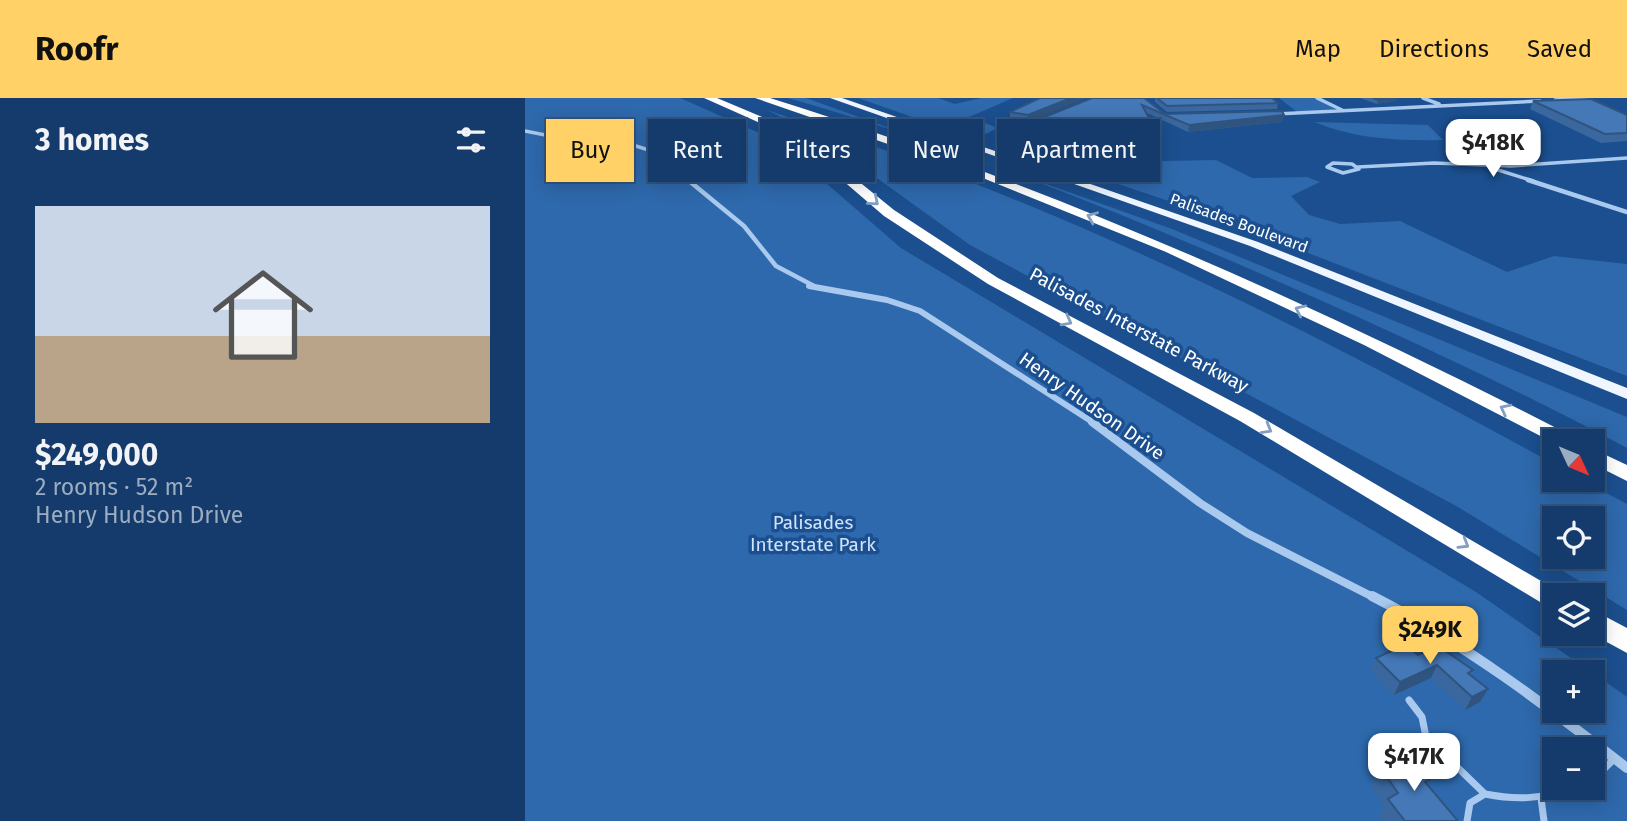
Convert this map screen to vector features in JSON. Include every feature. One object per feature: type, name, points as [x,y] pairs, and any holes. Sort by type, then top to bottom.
[{"type":"highway","name":"Palisades Interstate Parkway","points":[[709,98],[782,129],[816,152],[890,214],[946,253],[1065,321],[1247,417],[1542,591]]},
{"type":"highway","points":[[759,98],[827,118],[980,172],[1148,241],[1374,344],[1542,429]]},
{"type":"highway","points":[[1605,462],[1627,474]]},
{"type":"highway","points":[[1605,628],[1627,642]]},
{"type":"main road","name":"Palisades Boulevard","points":[[834,98],[1231,236],[1627,394]]},
{"type":"street","points":[[1317,98],[1343,111]]},
{"type":"street","points":[[1423,98],[1443,106]]},
{"type":"street","points":[[1555,100],[1586,98]]},
{"type":"street","points":[[1274,114],[1541,101]]},
{"type":"street","points":[[1045,119],[1054,114]]},
{"type":"street","name":"Henry Hudson Drive","points":[[525,131],[575,141],[636,146],[664,156],[687,179],[744,226],[776,266],[807,285],[830,292],[887,300],[920,311],[1078,411],[1200,503],[1247,533],[1415,618],[1457,644],[1526,690],[1627,768]]},
{"type":"street","points":[[1358,167],[1355,172],[1345,173],[1327,167],[1338,162],[1358,167],[1434,163],[1487,166],[1627,158]]},
{"type":"street","points":[[1487,166],[1627,212]]},
{"type":"lane","points":[[1409,700],[1422,717],[1426,737],[1485,794],[1517,800],[1541,798],[1544,821]]},
{"type":"lane","points":[[1605,768],[1615,758]]},
{"type":"lane","points":[[1467,821],[1470,803],[1485,794]]},
{"type":"green space","name":"Palisades Interstate Park","points":[[525,98],[680,98],[728,119],[648,119],[648,182],[746,182],[746,127],[757,132],[760,134],[760,182],[825,182],[901,248],[1476,592],[1542,638],[1542,646],[1554,646],[1574,660],[1542,660],[1542,723],[1605,723],[1605,681],[1627,697],[1627,821],[525,821]]},
{"type":"green space","points":[[788,98],[806,98],[865,119]]},
{"type":"green space","points":[[858,98],[938,98],[955,104],[981,98],[1013,98],[969,117],[974,119],[918,119]]},
{"type":"green space","points":[[1279,98],[1315,98],[1337,109],[1297,112]]},
{"type":"green space","points":[[767,110],[793,119],[785,119]]},
{"type":"green space","points":[[983,122],[997,128],[983,135]]},
{"type":"green space","points":[[1314,122],[1428,125],[1443,140],[1377,138]]},
{"type":"green space","points":[[875,147],[889,152],[889,182],[969,182],[1073,224],[1317,338],[1542,458],[1542,492],[1604,492],[1627,504],[1627,610],[1605,597],[1605,583],[1583,583],[1560,569],[1605,569],[1605,506],[1542,506],[1542,558],[1458,507],[970,245],[875,177]]},
{"type":"green space","points":[[1216,160],[1252,178],[1307,177],[1320,182],[1291,196],[1309,215],[1340,224],[1400,221],[1507,272],[1554,256],[1627,264],[1627,376],[1207,214],[1112,182],[1160,182],[1160,161]]},
{"type":"green space","points":[[1037,182],[1172,229],[1627,417],[1627,448],[1605,436],[1605,429],[1591,429],[1425,348],[1302,292]]},
{"type":"building","points":[[1040,98],[1071,98],[1028,115],[1010,112]]},
{"type":"building","points":[[1092,98],[1144,98],[1165,114],[1282,111],[1284,115],[1189,125],[1142,105],[1149,119],[1042,118]]},
{"type":"building","points":[[1157,98],[1272,98],[1278,103],[1167,106]]},
{"type":"building","points":[[1591,99],[1627,115],[1627,133],[1605,134],[1533,101]]},
{"type":"building","points":[[1406,644],[1418,655],[1437,645],[1473,670],[1468,673],[1488,689],[1472,697],[1437,665],[1400,682],[1376,658]]},
{"type":"building","points":[[1405,753],[1430,779],[1425,782],[1458,821],[1405,821],[1388,799],[1398,793],[1380,767]]}]
